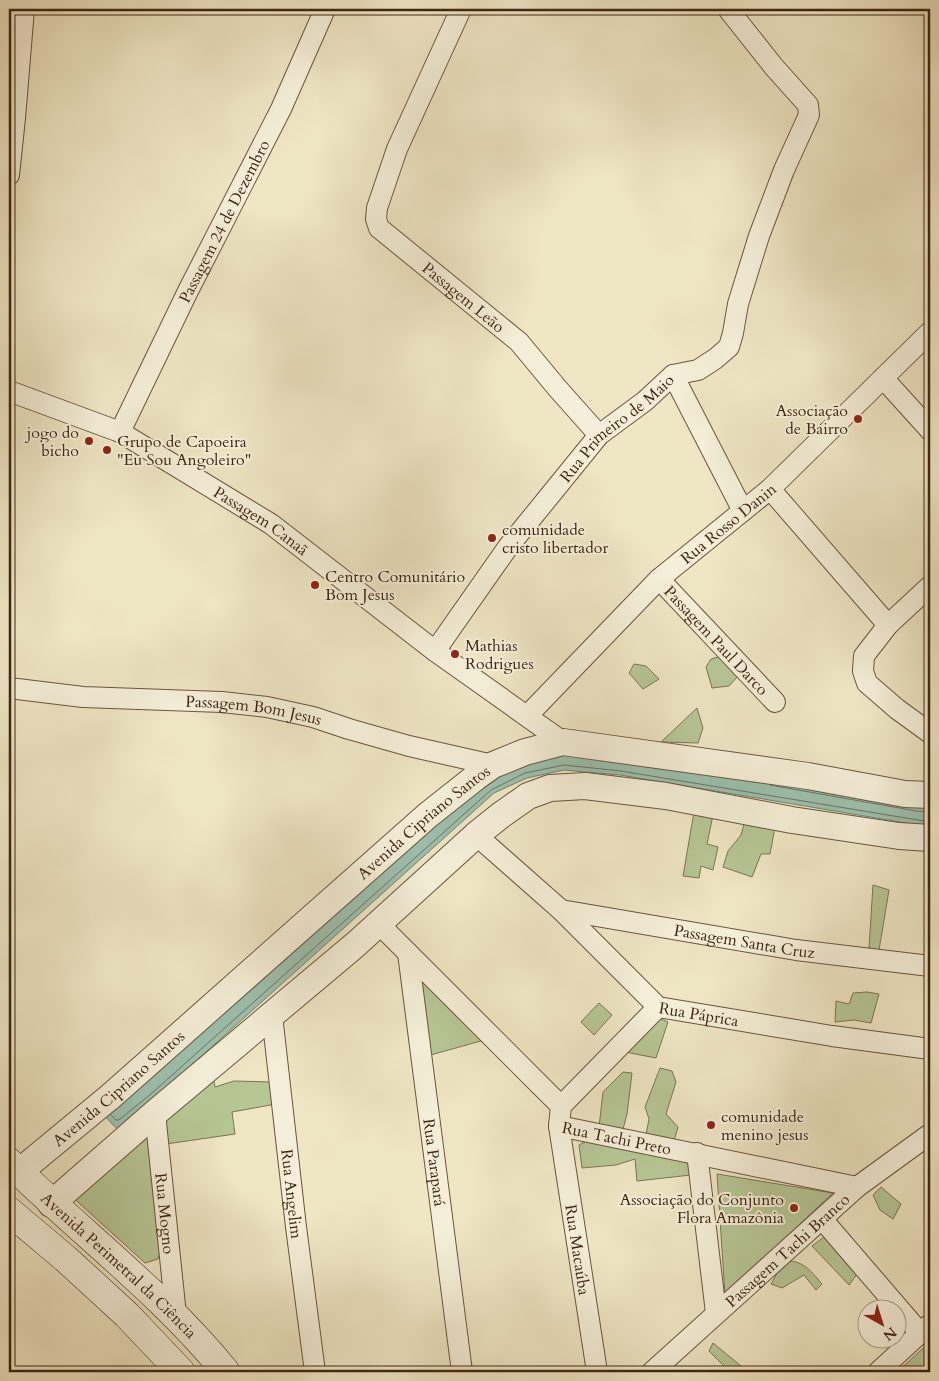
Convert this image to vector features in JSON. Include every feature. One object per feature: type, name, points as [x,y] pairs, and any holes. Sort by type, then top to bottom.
[{"type":"main road","name":"Avenida Perimetral da Ciência","points":[[14,1167],[51,1204],[176,1315],[226,1372]]},
{"type":"main road","name":"Avenida Perimetral da Ciência","points":[[9,1211],[66,1259],[127,1315],[181,1372]]},
{"type":"street","points":[[9,175],[24,9]]},
{"type":"street","name":"Passagem 24 de Dezembro","points":[[120,432],[188,291],[282,109],[325,9]]},
{"type":"street","name":"Passagem Leão","points":[[460,9],[397,148],[377,208],[376,219],[379,228],[519,342],[599,435]]},
{"type":"street","name":"Rua Primeiro de Maio","points":[[435,650],[508,547],[599,435],[644,401],[673,375],[698,370],[729,347],[738,304],[759,236],[784,170],[809,115],[808,105],[774,67],[728,9]]},
{"type":"street","name":"Rua Rosso Danin","points":[[527,716],[659,578],[770,489],[930,332]]},
{"type":"street","points":[[673,375],[743,511]]},
{"type":"street","points":[[883,378],[930,430]]},
{"type":"street","name":"Passagem Canaã","points":[[9,392],[120,432],[271,524],[435,650],[563,742]]},
{"type":"street","points":[[770,489],[888,626]]},
{"type":"street","name":"Passagem Paul Darco","points":[[659,578],[774,702]]},
{"type":"street","points":[[930,586],[888,626],[864,656],[863,671],[867,683],[897,709],[930,732]]},
{"type":"street","name":"Passagem Bom Jesus","points":[[9,688],[83,697],[222,702],[267,707],[313,717],[409,746],[493,765]]},
{"type":"street","name":"Avenida Cipriano Santos","points":[[14,1167],[111,1096],[428,815],[493,765],[526,752],[563,742],[808,776],[906,794],[930,795]]},
{"type":"street","points":[[51,1204],[155,1113],[355,945],[476,835],[528,796],[550,788],[585,786],[666,796],[802,822],[899,836],[930,838]]},
{"type":"street","name":"Rua Páprica","points":[[476,835],[561,910],[658,1007],[832,1036],[930,1049]]},
{"type":"street","name":"Passagem Santa Cruz","points":[[561,910],[796,950],[930,966]]},
{"type":"street","name":"Rua Tachi Preto","points":[[378,923],[560,1116],[697,1154],[857,1187]]},
{"type":"street","name":"Rua Parapará","points":[[408,953],[462,1372]]},
{"type":"street","points":[[560,1116],[658,1007]]},
{"type":"street","name":"Rua Angelim","points":[[272,1015],[296,1227],[315,1372]]},
{"type":"street","name":"Rua Mogno","points":[[155,1113],[176,1315]]},
{"type":"street","name":"Rua Macaúba","points":[[560,1116],[597,1372]]},
{"type":"street","name":"Passagem Tachi Branco","points":[[652,1372],[857,1187],[930,1134]]},
{"type":"street","points":[[697,1154],[716,1313]]},
{"type":"street","points":[[822,1219],[925,1329],[878,1372]]},
{"type":"shaded area","points":[[722,656],[740,674],[729,686],[712,688],[706,667],[711,659]]},
{"type":"shaded area","points":[[634,664],[646,666],[659,679],[643,689],[629,673]]},
{"type":"shaded area","points":[[697,708],[703,728],[698,743],[661,742]]},
{"type":"shaded area","points":[[694,812],[713,815],[707,844],[718,847],[713,870],[701,866],[699,878],[683,876]]},
{"type":"shaded area","points":[[746,816],[776,822],[770,854],[761,854],[752,877],[723,867],[728,851],[741,835]]},
{"type":"shaded area","points":[[873,885],[889,890],[879,950],[869,948]]},
{"type":"shaded area","points":[[413,964],[488,1039],[427,1056]]},
{"type":"shaded area","points":[[867,992],[879,994],[871,1023],[854,1020],[835,1022],[836,1001],[849,1004],[853,993]]},
{"type":"shaded area","points":[[599,1003],[612,1015],[594,1035],[581,1022]]},
{"type":"shaded area","points":[[656,1017],[668,1022],[656,1058],[625,1052]]},
{"type":"shaded area","points":[[660,1068],[672,1071],[676,1082],[666,1114],[678,1127],[673,1145],[645,1140],[649,1119],[645,1107]]},
{"type":"shaded area","points":[[212,1071],[215,1087],[234,1081],[272,1082],[276,1104],[232,1112],[235,1134],[166,1144],[160,1113]]},
{"type":"shaded area","points":[[623,1072],[632,1073],[627,1114],[622,1133],[599,1127],[603,1092]]},
{"type":"shaded area","points":[[153,1135],[164,1238],[158,1259],[145,1263],[68,1193],[134,1137]]},
{"type":"shaded area","points":[[592,1138],[691,1159],[691,1175],[637,1181],[635,1159],[616,1165],[582,1168],[579,1145]]},
{"type":"shaded area","points":[[717,1174],[833,1193],[725,1294]]},
{"type":"shaded area","points":[[881,1187],[901,1204],[893,1219],[880,1210],[873,1195]]},
{"type":"shaded area","points":[[828,1234],[860,1270],[849,1285],[812,1246]]},
{"type":"shaded area","points":[[784,1261],[796,1262],[806,1267],[822,1284],[816,1290],[804,1275],[782,1288],[771,1284]]},
{"type":"shaded area","points":[[930,1342],[930,1372],[897,1372]]},
{"type":"shaded area","points":[[713,1343],[741,1366],[735,1372],[730,1372],[709,1351]]},
{"type":"water","points":[[571,752],[930,807],[930,827],[620,775],[564,770],[527,778],[494,793],[156,1097],[117,1129],[101,1112],[344,900],[512,763]]},
{"type":"place","name":"Associação de Bairro","points":[[858,419]]},
{"type":"place","name":"jogo do bicho","points":[[89,441]]},
{"type":"place","name":"Grupo de Capoeira \"Eu Sou Angoleiro\"","points":[[107,450]]},
{"type":"place","name":"comunidade cristo libertador","points":[[492,538]]},
{"type":"place","name":"Centro Comunitário Bom Jesus","points":[[315,585]]},
{"type":"place","name":"Mathias Rodrigues","points":[[455,654]]},
{"type":"place","name":"comunidade menino jesus","points":[[711,1125]]},
{"type":"place","name":"Associação do Conjunto Flora Amazônia","points":[[794,1208]]}]
